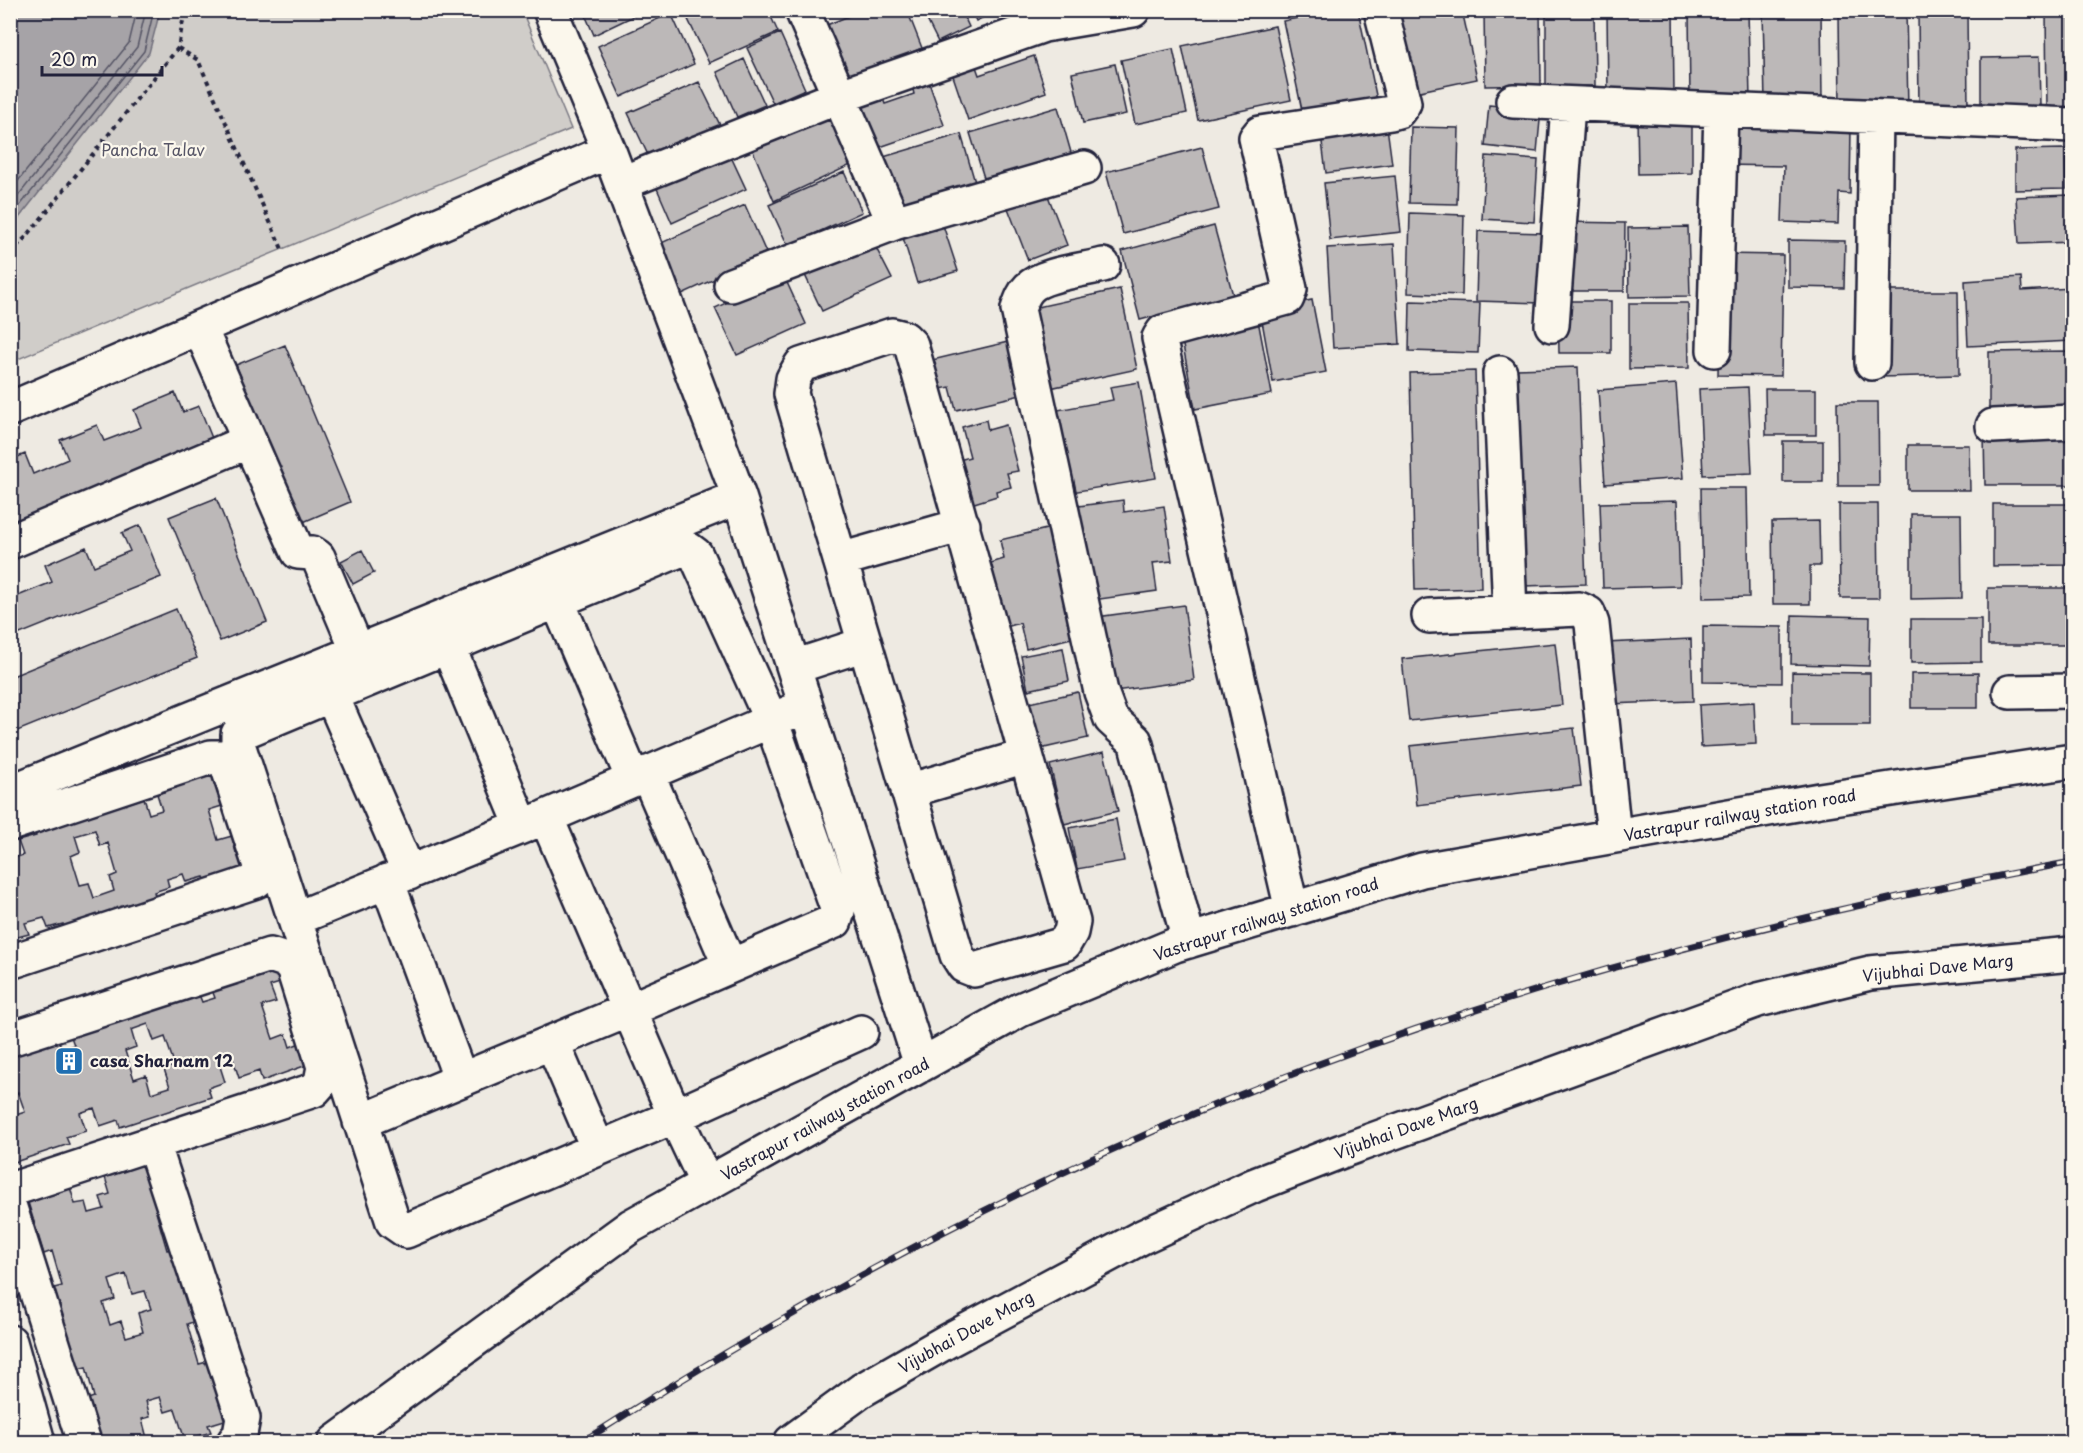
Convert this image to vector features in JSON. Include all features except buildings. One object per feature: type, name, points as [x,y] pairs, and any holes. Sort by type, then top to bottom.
[{"type":"street","points":[[550,10],[622,183],[739,497],[921,1065]]},
{"type":"street","points":[[802,10],[894,223]]},
{"type":"street","points":[[1292,910],[1159,338],[1163,332],[1287,298],[1290,294],[1256,138],[1260,133],[1391,113],[1401,108],[1404,103],[1381,10]]},
{"type":"street","points":[[622,183],[838,97],[1044,25],[1117,12]]},
{"type":"street","points":[[1513,101],[2073,125]]},
{"type":"street","points":[[1552,325],[1568,105]]},
{"type":"street","points":[[1714,350],[1721,111]]},
{"type":"street","points":[[1872,363],[1876,117]]},
{"type":"street","points":[[10,410],[609,151]]},
{"type":"street","points":[[731,285],[894,223],[1084,168]]},
{"type":"street","points":[[1103,266],[1049,277],[1030,286],[1018,309],[1101,692],[1111,719],[1135,741],[1189,941]]},
{"type":"street","points":[[200,328],[298,552],[312,553],[318,557],[358,652]]},
{"type":"street","points":[[892,335],[904,338],[911,345],[1073,922],[1071,932],[1064,944],[974,970],[964,966],[957,955],[840,560],[791,394],[792,379],[801,365],[892,335]]},
{"type":"street","points":[[1500,373],[1510,612]]},
{"type":"street","points":[[1993,426],[2073,422]]},
{"type":"street","points":[[10,542],[249,441]]},
{"type":"street","points":[[10,792],[739,497]]},
{"type":"street","points":[[840,560],[963,525]]},
{"type":"street","points":[[360,1122],[835,921],[838,911],[771,720],[696,555],[688,549],[677,551],[557,600],[238,734],[238,744],[360,1122],[393,1222],[406,1231],[675,1116],[861,1032]]},
{"type":"street","points":[[557,600],[730,966]]},
{"type":"street","points":[[1429,616],[1580,609],[1588,614],[1592,624],[1614,836]]},
{"type":"street","points":[[794,667],[865,644]]},
{"type":"street","points":[[448,646],[629,1010],[707,1184]]},
{"type":"street","points":[[2010,692],[2073,691]]},
{"type":"street","points":[[331,693],[398,877],[461,1080]]},
{"type":"street","points":[[295,919],[534,821],[806,705]]},
{"type":"street","points":[[908,791],[1026,756]]},
{"type":"street","points":[[10,824],[211,757],[220,757],[226,762],[260,872],[256,881],[10,962]]},
{"type":"street","name":"Vastrapur railway station road","points":[[335,1443],[632,1226],[1020,1010],[1175,945],[1422,870],[1820,800],[2073,761]]},
{"type":"street","name":"Vijubhai Dave Marg","points":[[790,1443],[872,1384],[949,1340],[1142,1237],[1255,1185],[1342,1151],[1758,1000],[1870,973],[2073,954]]},
{"type":"street","points":[[10,1039],[270,955],[285,960],[293,968],[324,1067],[321,1082],[314,1090],[10,1190]]},
{"type":"street","points":[[552,1042],[598,1149]]},
{"type":"street","points":[[153,1143],[243,1418],[240,1434],[234,1443]]},
{"type":"street","points":[[10,1208],[84,1443]]},
{"type":"street","points":[[10,1342],[38,1443]]},
{"type":"path","points":[[10,253],[27,236],[178,48],[185,10]]},
{"type":"path","points":[[178,48],[198,60],[282,249]]},
{"type":"green space","name":"Pancha Talav","points":[[11,11],[522,11],[571,129],[11,362]]},
{"type":"water","points":[[11,10],[160,11],[149,53],[11,228]]},
{"type":"railway","points":[[582,1442],[695,1371],[810,1304],[987,1209],[1170,1124],[1294,1073],[1549,986],[1678,950],[1809,917],[2072,862]]},
{"type":"place","name":"casa Sharnam 12","points":[[69,1061]]}]
